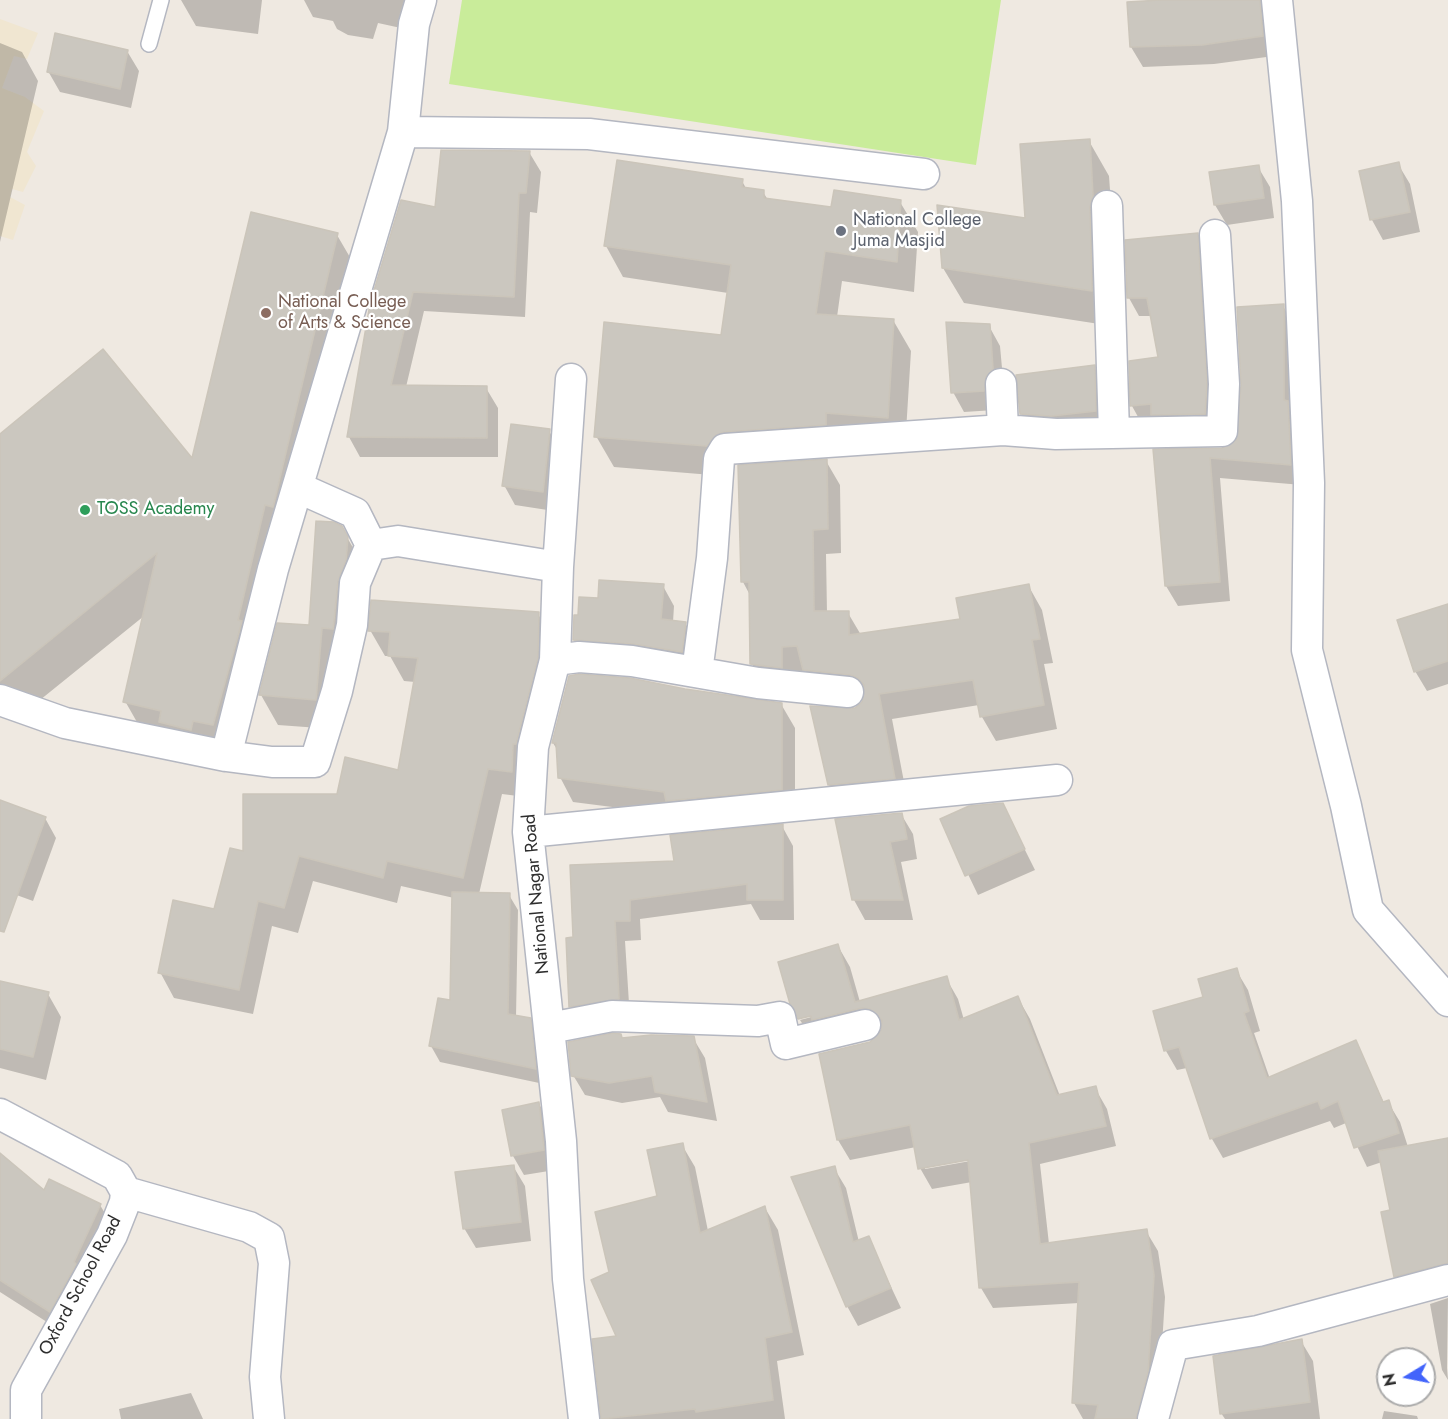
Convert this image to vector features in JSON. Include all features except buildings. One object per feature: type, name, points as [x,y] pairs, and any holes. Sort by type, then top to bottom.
[{"type":"street","points":[[226,756],[273,569],[299,488],[403,132],[414,24],[421,0]]},
{"type":"street","points":[[1277,0],[1298,201],[1309,483],[1307,650],[1346,806],[1368,910],[1448,1001]]},
{"type":"street","points":[[403,132],[589,134],[924,174]]},
{"type":"street","points":[[1107,206],[1114,433]]},
{"type":"street","points":[[697,672],[712,558],[719,459],[725,449],[1004,430],[1056,434],[1222,431],[1224,384],[1215,235]]},
{"type":"street","name":"National Nagar Road","points":[[571,379],[558,567],[555,660],[534,747],[528,832],[561,1142],[568,1279],[584,1419]]},
{"type":"street","points":[[1001,384],[1004,430]]},
{"type":"street","points":[[299,488],[355,513],[371,544]]},
{"type":"street","points":[[371,544],[398,541],[558,567]]},
{"type":"street","points":[[0,700],[65,723],[226,756],[273,762],[315,762],[337,691],[352,625],[355,582],[371,544]]},
{"type":"street","points":[[555,660],[579,657],[621,660],[758,683],[848,692]]},
{"type":"street","points":[[528,832],[1057,780]]},
{"type":"street","points":[[550,1028],[612,1016],[758,1021],[780,1017],[786,1044],[865,1025]]},
{"type":"street","name":"Oxford School Road","points":[[0,1114],[117,1176],[126,1192],[125,1202],[112,1235],[26,1390],[26,1419]]},
{"type":"street","points":[[126,1192],[249,1227],[269,1238],[273,1263],[265,1377],[269,1419]]},
{"type":"street","points":[[1153,1419],[1173,1345],[1257,1331],[1448,1280]]},
{"type":"lane","points":[[148,44],[161,0]]},
{"type":"shaded area","points":[[0,19],[38,33],[27,59],[14,56],[2,88],[25,97],[44,111],[27,152],[36,166],[23,192],[12,189],[10,197],[25,205],[13,240],[0,236]]},
{"type":"green space","points":[[462,0],[1001,0],[976,165],[449,84]]},
{"type":"place","name":"National College Juma Masjid","points":[[841,231]]},
{"type":"place","name":"National College of Arts & Science","points":[[266,313]]},
{"type":"place","name":"TOSS Academy","points":[[85,510]]}]
